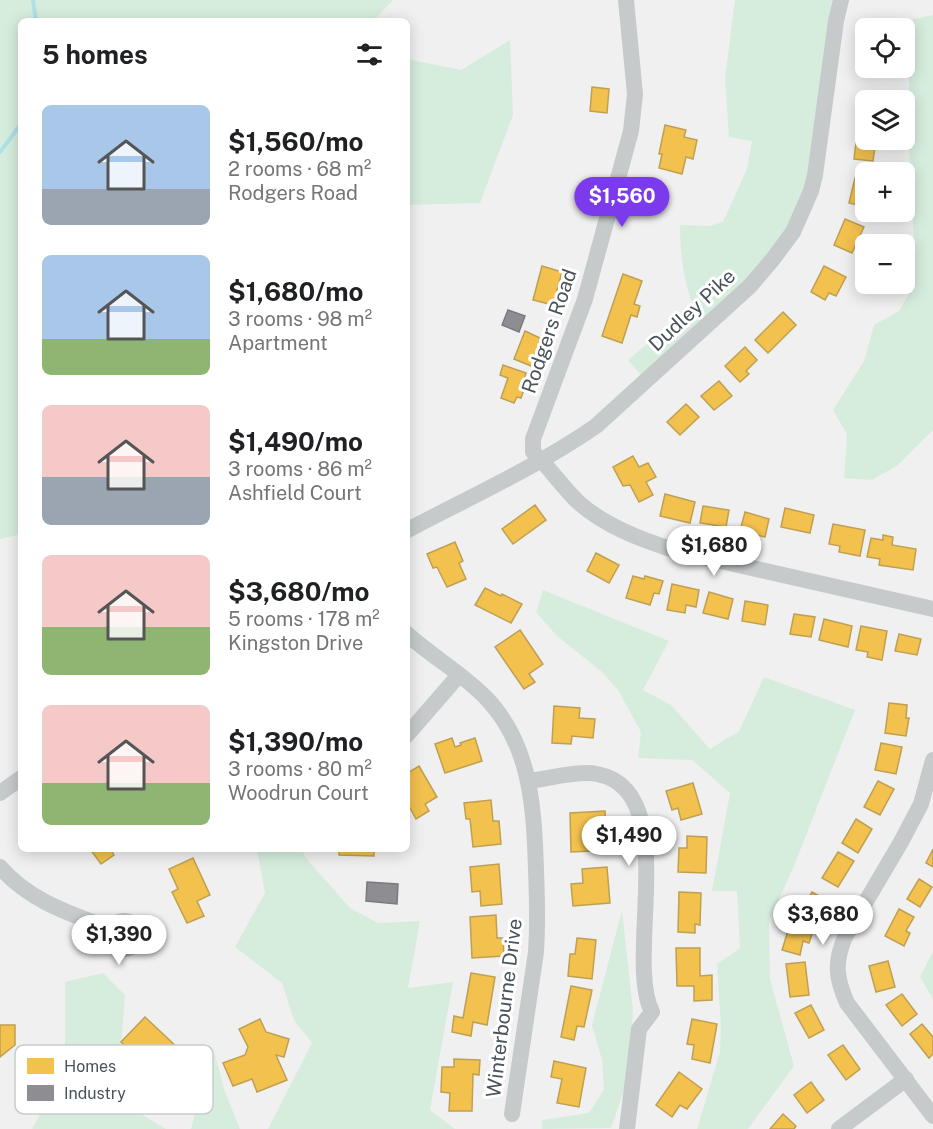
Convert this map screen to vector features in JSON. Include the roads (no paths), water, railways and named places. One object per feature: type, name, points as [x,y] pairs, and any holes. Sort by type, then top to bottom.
[{"type":"street","name":"Rodgers Road","points":[[542,460],[533,452],[533,439],[585,299],[631,131],[635,94],[626,0]]},
{"type":"street","name":"Dudley Pike","points":[[410,529],[542,460],[596,426],[750,286],[773,259],[793,232],[815,175],[836,21],[841,0]]},
{"type":"street","points":[[542,460],[579,503],[639,539],[677,551],[933,609]]},
{"type":"street","name":"Winterbourne Drive","points":[[410,637],[476,687],[502,716],[515,741],[529,782],[534,814],[537,944],[512,1114]]},
{"type":"street","points":[[410,731],[459,675]]},
{"type":"street","points":[[933,760],[927,806],[902,842],[845,937],[839,952],[837,975],[847,1004],[933,1116]]},
{"type":"street","points":[[529,782],[588,772],[610,778],[620,784],[634,801],[645,835],[644,988],[652,1012],[639,1029],[627,1129]]},
{"type":"street","points":[[0,794],[18,780]]},
{"type":"street","points":[[0,867],[17,885],[34,896],[111,929]]},
{"type":"street","points":[[839,1129],[906,1079]]},
{"type":"waterway","points":[[33,0],[36,18]]},
{"type":"waterway","points":[[0,152],[18,128]]}]
